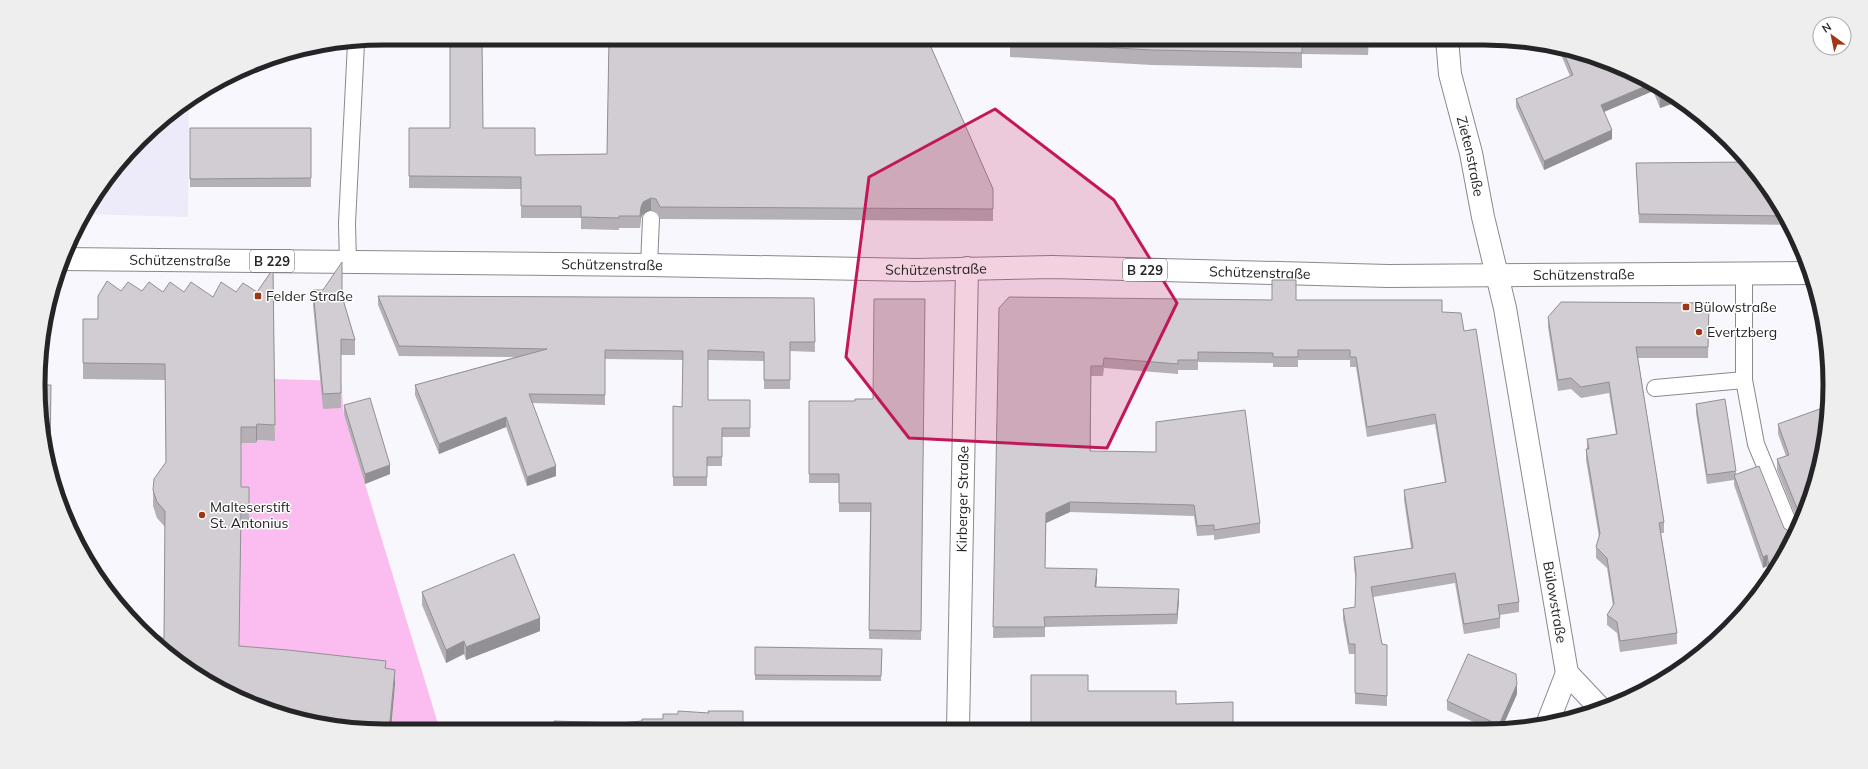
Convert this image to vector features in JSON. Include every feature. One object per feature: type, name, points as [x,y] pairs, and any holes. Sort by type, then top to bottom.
[{"type":"main road","name":"Zietenstraße","points":[[1448,45],[1450,74],[1471,153],[1483,217],[1498,274]]},
{"type":"main road","name":"Schützenstraße","points":[[69,259],[649,265],[916,270],[1052,267],[1388,276],[1498,274],[1564,275],[1804,273]]},
{"type":"main road","name":"Kirberger Straße","points":[[958,724],[966,268]]},
{"type":"main road","name":"Bülowstraße","points":[[1498,274],[1567,673]]},
{"type":"main road","points":[[1550,717],[1567,673],[1597,705]]},
{"type":"lane","points":[[348,263],[347,223],[356,47]]},
{"type":"lane","points":[[649,265],[651,219]]},
{"type":"lane","points":[[1744,273],[1744,380],[1756,444],[1790,530]]},
{"type":"lane","points":[[1655,388],[1744,380]]},
{"type":"highlighted area","points":[[995,109],[1114,200],[1177,303],[1107,448],[909,438],[846,357],[869,177]]},
{"type":"shaded area","points":[[189,107],[188,217],[90,214],[115,178],[144,144]]},
{"type":"shaded area","points":[[274,379],[341,381],[344,415],[438,724],[392,722],[395,686],[239,669],[241,528],[249,528],[241,503],[241,443],[256,443],[257,440],[275,441]]},
{"type":"building","points":[[450,45],[482,45],[483,128],[535,128],[535,155],[607,154],[609,45],[930,45],[993,189],[993,209],[660,207],[656,199],[651,198],[643,202],[640,216],[619,216],[619,218],[581,217],[581,206],[521,206],[521,177],[409,176],[409,128],[450,128]]},
{"type":"building","points":[[1063,45],[1302,45],[1302,53],[1152,50]]},
{"type":"building","points":[[1565,56],[1593,63],[1646,86],[1601,105],[1612,130],[1544,161],[1516,99],[1573,75]]},
{"type":"building","points":[[1657,93],[1665,97],[1660,99]]},
{"type":"building","points":[[190,128],[311,128],[311,178],[190,179]]},
{"type":"building","points":[[1740,162],[1766,196],[1778,216],[1639,214],[1636,163]]},
{"type":"building","points":[[342,262],[342,296],[355,340],[341,339],[341,393],[323,394],[313,290],[323,290]]},
{"type":"building","name":"Malteserstift St. Antonius","points":[[273,269],[275,425],[257,424],[256,427],[241,427],[241,487],[249,487],[249,512],[241,512],[239,646],[386,661],[385,668],[395,670],[390,724],[340,721],[275,706],[234,689],[215,679],[178,654],[147,628],[164,639],[165,511],[157,502],[153,490],[154,479],[166,462],[165,364],[83,363],[83,319],[98,319],[98,296],[107,281],[121,291],[128,282],[142,291],[149,282],[163,292],[170,282],[184,292],[191,282],[213,297],[221,282],[236,292],[243,283],[257,292]]},
{"type":"building","points":[[1272,280],[1296,280],[1296,300],[1442,300],[1442,312],[1461,313],[1464,331],[1476,329],[1519,602],[1498,605],[1500,618],[1464,624],[1455,573],[1371,587],[1382,644],[1387,645],[1387,696],[1355,693],[1355,644],[1349,644],[1343,609],[1355,607],[1356,573],[1354,557],[1413,548],[1404,490],[1446,482],[1435,414],[1367,427],[1356,357],[1350,357],[1350,350],[1298,350],[1298,357],[1273,357],[1273,353],[1198,352],[1198,360],[1178,360],[1178,364],[1104,358],[1103,366],[1091,366],[1090,451],[1156,452],[1156,422],[1245,410],[1260,523],[1214,530],[1214,525],[1197,526],[1194,505],[1070,502],[1046,513],[1045,568],[1097,569],[1095,587],[1179,589],[1177,614],[1044,617],[1045,627],[993,627],[999,308],[1009,297],[1272,300]]},
{"type":"building","points":[[378,296],[814,298],[815,342],[790,342],[790,380],[764,380],[764,352],[708,350],[708,400],[750,400],[750,428],[722,428],[722,457],[707,457],[707,477],[673,477],[673,406],[682,407],[683,351],[605,350],[605,395],[529,394],[556,466],[527,477],[506,417],[439,444],[415,385],[547,349],[399,346]]},
{"type":"building","points":[[874,299],[925,299],[921,631],[869,630],[871,503],[839,503],[839,474],[809,474],[809,401],[855,401],[855,399],[873,399]]},
{"type":"building","points":[[1561,302],[1709,303],[1708,347],[1636,347],[1664,522],[1659,523],[1677,633],[1620,641],[1617,622],[1607,615],[1614,604],[1607,558],[1596,547],[1600,533],[1586,449],[1589,449],[1587,439],[1617,434],[1609,382],[1581,387],[1571,378],[1558,380],[1548,317]]},
{"type":"building","points":[[45,385],[51,385],[50,441]]},
{"type":"building","points":[[370,398],[390,465],[365,474],[344,405]]},
{"type":"building","points":[[1725,399],[1736,471],[1707,475],[1696,404]]},
{"type":"building","points":[[1822,408],[1816,451],[1805,494],[1798,511],[1777,459],[1789,455],[1778,424]]},
{"type":"building","points":[[1759,466],[1784,528],[1790,531],[1769,568],[1767,555],[1763,557],[1734,475]]},
{"type":"building","points":[[514,554],[540,618],[466,647],[464,641],[446,650],[422,592]]},
{"type":"building","points":[[755,647],[882,649],[881,676],[755,675]]},
{"type":"building","points":[[1468,654],[1516,674],[1517,684],[1500,723],[1496,723],[1447,701]]},
{"type":"building","points":[[1031,675],[1088,675],[1088,691],[1176,691],[1176,704],[1233,702],[1233,724],[1031,723]]},
{"type":"building","points":[[678,711],[709,713],[708,711],[743,711],[743,724],[554,724],[554,721],[620,723],[642,721],[642,719],[663,719],[663,714],[678,714]]},
{"type":"place","name":"Felder Straße","points":[[258,296]]},
{"type":"place","name":"Bülowstraße","points":[[1686,307]]},
{"type":"place","name":"Evertzberg","points":[[1699,332]]},
{"type":"place","name":"Malteserstift St. Antonius","points":[[202,515]]}]
